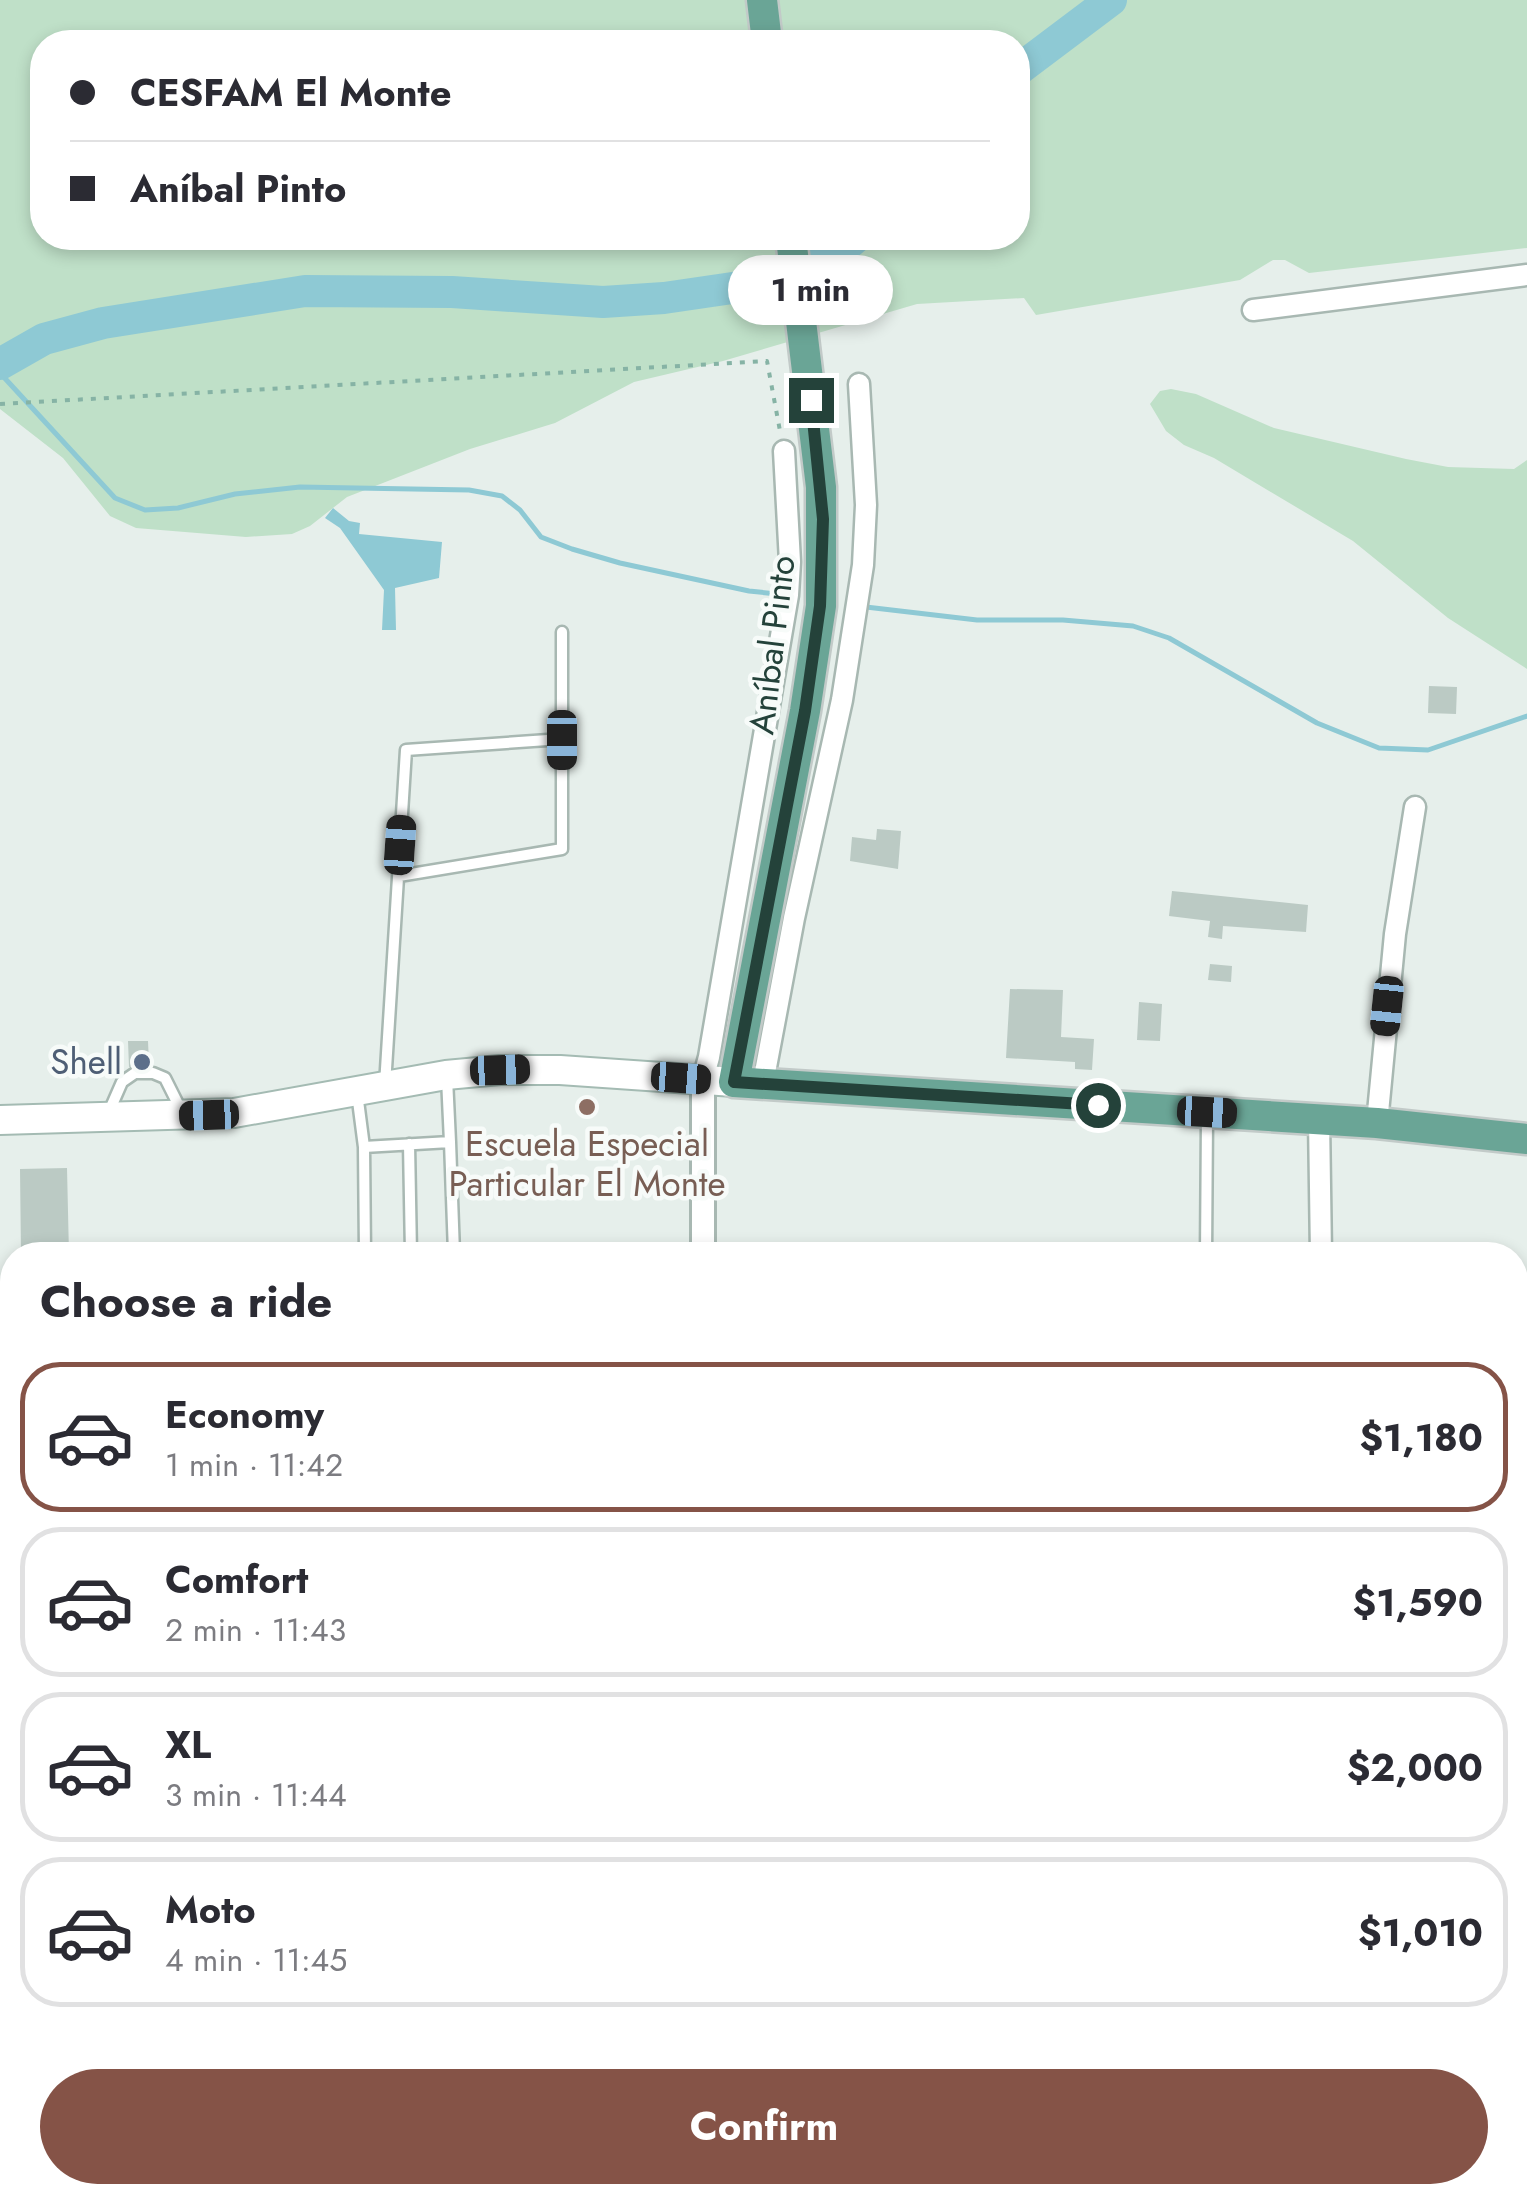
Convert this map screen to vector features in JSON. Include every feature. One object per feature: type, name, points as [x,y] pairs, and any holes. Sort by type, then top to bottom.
[{"type":"main road","points":[[762,0],[766,30]]},
{"type":"main road","name":"Aníbal Pinto","points":[[746,1075],[820,606],[823,519],[792,250]]},
{"type":"main road","points":[[0,1120],[183,1116],[259,1110],[446,1075],[530,1069],[702,1079],[746,1075],[1376,1123],[1527,1139]]},
{"type":"street","points":[[1253,310],[1527,275]]},
{"type":"street","name":"Aníbal Pinto","points":[[746,1075],[774,1027],[842,700],[863,566],[866,505],[860,384]]},
{"type":"street","name":"Aníbal Pinto","points":[[704,1242],[702,1079],[709,1057],[788,595],[784,451]]},
{"type":"street","points":[[1376,1123],[1395,934],[1415,807]]},
{"type":"street","points":[[746,1075],[774,1027]]},
{"type":"street","points":[[1318,1119],[1321,1242]]},
{"type":"lane","points":[[399,876],[562,849],[562,632]]},
{"type":"lane","points":[[385,1086],[406,750],[562,740]]},
{"type":"lane","points":[[107,1117],[122,1082],[131,1075],[147,1073],[168,1082],[183,1116]]},
{"type":"lane","points":[[446,1075],[454,1242]]},
{"type":"lane","points":[[357,1092],[364,1147],[365,1242]]},
{"type":"lane","points":[[1206,1242],[1207,1112]]},
{"type":"lane","points":[[364,1147],[450,1142]]},
{"type":"lane","points":[[408,1144],[411,1242]]},
{"type":"path","points":[[0,404],[767,361],[784,451]]},
{"type":"green space","points":[[0,0],[1527,0],[1527,248],[1309,273],[1285,260],[1273,260],[1240,280],[1036,315],[1024,298],[917,304],[723,361],[634,382],[555,423],[470,449],[347,497],[310,526],[292,534],[246,537],[136,528],[110,516],[63,458],[0,409]]},
{"type":"green space","points":[[1160,391],[1196,394],[1274,428],[1406,459],[1448,467],[1514,469],[1527,460],[1527,669],[1448,618],[1353,541],[1166,431],[1150,404]]},
{"type":"water","points":[[333,508],[349,521],[360,523],[359,534],[442,542],[439,578],[395,588],[396,630],[382,630],[384,590],[340,528],[325,518]]},
{"type":"building","points":[[1429,686],[1457,687],[1456,714],[1428,713]]},
{"type":"building","points":[[877,829],[901,831],[898,869],[850,861],[852,837],[876,840]]},
{"type":"building","points":[[1172,891],[1308,905],[1306,932],[1223,926],[1222,939],[1208,937],[1210,921],[1169,916]]},
{"type":"building","points":[[1210,964],[1232,966],[1231,982],[1208,980]]},
{"type":"building","points":[[1010,989],[1063,990],[1061,1037],[1094,1039],[1092,1070],[1075,1069],[1075,1062],[1006,1058]]},
{"type":"building","points":[[1139,1002],[1162,1004],[1160,1041],[1137,1040]]},
{"type":"building","points":[[128,1041],[148,1041],[149,1064],[129,1067]]},
{"type":"building","points":[[67,1168],[69,1242],[21,1242],[20,1169]]},
{"type":"waterway","points":[[1030,61],[1111,0]]},
{"type":"waterway","points":[[0,364],[44,339],[103,323],[305,291],[452,292],[603,302],[664,298],[746,286],[841,250]]},
{"type":"waterway","points":[[0,373],[115,498],[145,510],[300,487],[469,490],[502,496],[520,510],[541,537],[572,549],[620,563],[777,594]]},
{"type":"waterway","points":[[866,607],[977,620],[1063,620],[1133,626],[1169,638],[1317,723],[1379,748],[1428,750],[1527,716]]},
{"type":"place","name":"Shell","points":[[142,1062]]},
{"type":"place","name":"Escuela Especial Particular El Monte","points":[[587,1107]]},
{"type":"route","points":[[811,400],[823,519],[820,606],[805,711],[734,1082],[1098,1105]]}]
